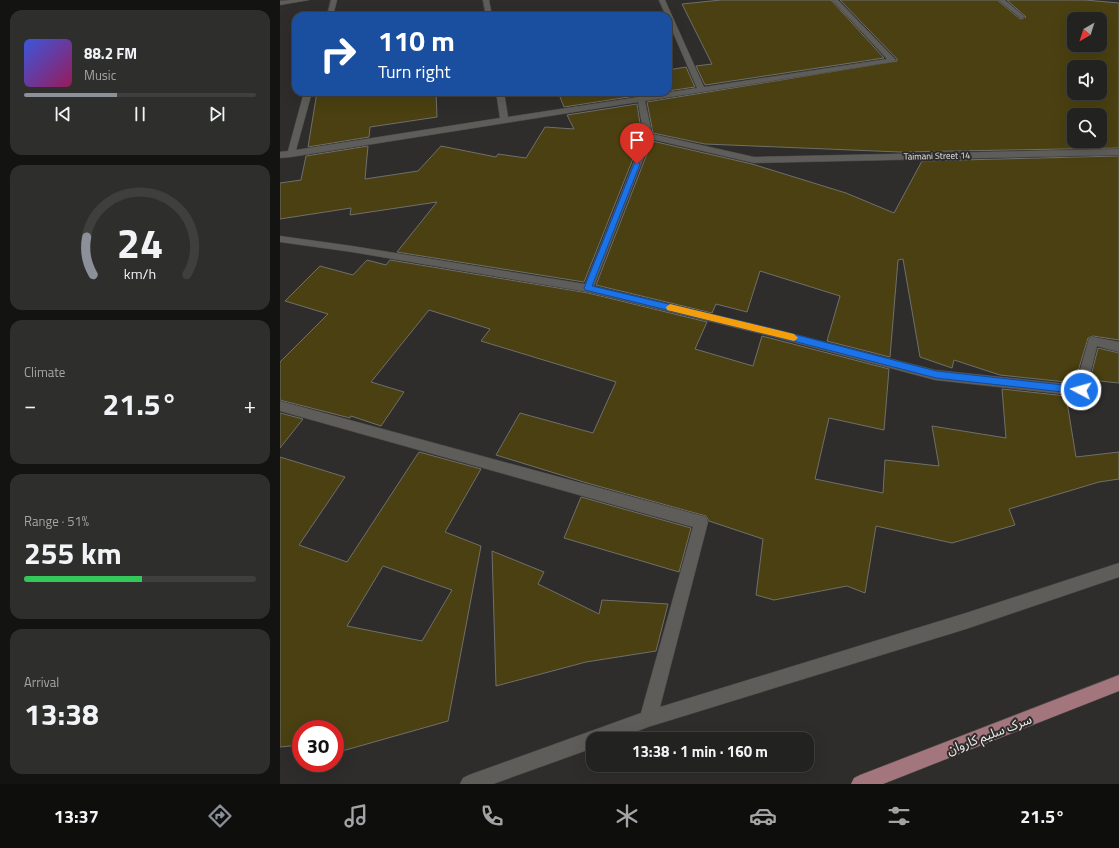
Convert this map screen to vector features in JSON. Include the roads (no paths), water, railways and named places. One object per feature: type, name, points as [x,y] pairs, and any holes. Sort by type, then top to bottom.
[{"type":"main road","name":"سرک سلیم کاروان","points":[[860,784],[1119,683]]},
{"type":"street","points":[[280,3],[306,0]]},
{"type":"street","points":[[331,12],[334,0]]},
{"type":"street","points":[[486,0],[488,12]]},
{"type":"street","points":[[662,0],[667,12]]},
{"type":"street","points":[[672,94],[892,60],[835,0]]},
{"type":"street","points":[[1001,0],[1022,17]]},
{"type":"street","points":[[672,22],[702,90]]},
{"type":"street","points":[[291,154],[307,96]]},
{"type":"street","points":[[501,96],[504,120]]},
{"type":"street","points":[[280,155],[662,96]]},
{"type":"street","points":[[588,288],[648,136],[642,99]]},
{"type":"street","name":"Taimani Street 14","points":[[648,136],[754,160],[1119,152]]},
{"type":"street","points":[[280,239],[352,249],[588,288],[770,332],[936,375],[1081,390],[1093,341],[1119,347]]},
{"type":"street","points":[[280,406],[701,522],[648,719]]},
{"type":"street","points":[[612,732],[648,719],[966,621],[1119,570]]},
{"type":"street","points":[[469,784],[586,742]]}]
